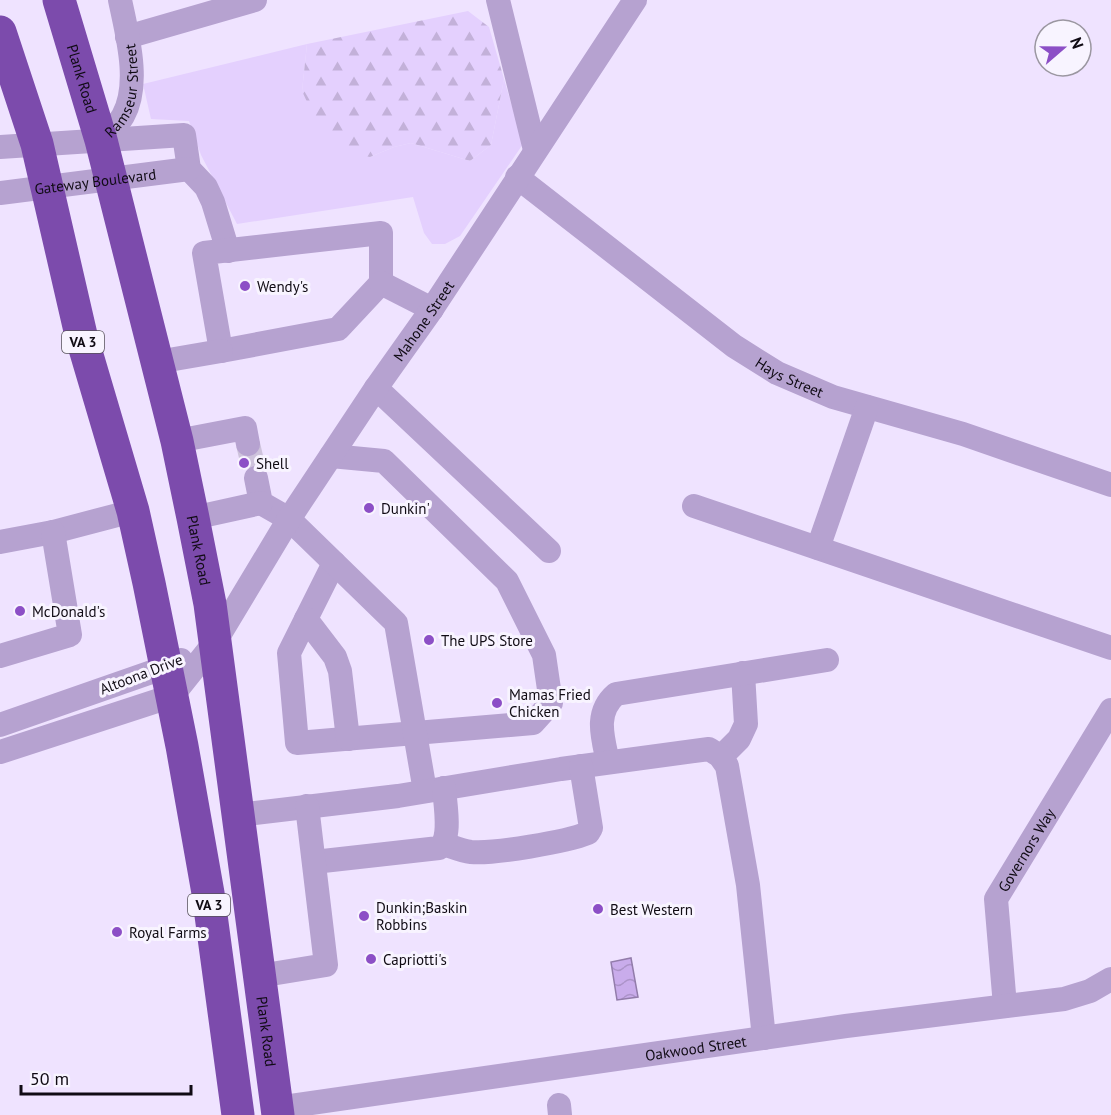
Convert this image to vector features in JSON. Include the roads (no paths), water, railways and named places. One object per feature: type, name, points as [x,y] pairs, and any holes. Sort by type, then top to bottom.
[{"type":"highway","name":"Plank Road","points":[[59,0],[100,140],[177,441],[210,604],[278,1112]]},
{"type":"highway","name":"VA 3","points":[[0,32],[37,144],[81,334],[133,512],[169,682],[208,893],[238,1115]]},
{"type":"street","name":"Ramseur Street","points":[[100,140],[123,116],[130,93],[131,67],[120,0]]},
{"type":"street","points":[[127,37],[193,9],[255,0]]},
{"type":"street","points":[[498,0],[535,150]]},
{"type":"street","name":"Mahone Street","points":[[215,642],[290,519],[376,387],[432,309],[635,0]]},
{"type":"street","points":[[0,147],[184,135],[189,169],[206,187],[228,251]]},
{"type":"street","name":"Gateway Boulevard","points":[[0,193],[189,169]]},
{"type":"street","name":"Hays Street","points":[[517,177],[734,346],[777,373],[833,397],[963,434],[1111,485]]},
{"type":"street","points":[[157,362],[221,351],[338,329],[381,283],[381,233],[204,254],[221,351]]},
{"type":"street","points":[[381,283],[432,309]]},
{"type":"street","points":[[376,387],[549,551]]},
{"type":"street","points":[[818,548],[867,407]]},
{"type":"street","points":[[177,441],[245,428],[248,444]]},
{"type":"street","points":[[332,456],[384,461],[507,581],[544,655],[551,703],[533,723],[297,743],[289,653],[334,562]]},
{"type":"street","points":[[255,478],[261,503]]},
{"type":"street","points":[[193,518],[261,503],[290,519],[396,623],[415,733],[446,834],[444,844],[438,848],[426,850],[314,862]]},
{"type":"street","points":[[694,506],[1111,648]]},
{"type":"street","points":[[4,544],[133,512]]},
{"type":"street","points":[[0,656],[70,635],[53,532]]},
{"type":"street","points":[[306,619],[335,657],[340,671],[348,739]]},
{"type":"street","points":[[0,640],[43,632],[68,624]]},
{"type":"street","name":"Altoona Drive","points":[[0,752],[169,682],[215,642]]},
{"type":"street","points":[[608,762],[601,729],[603,712],[607,701],[616,694],[827,660]]},
{"type":"street","points":[[721,757],[739,739],[746,724],[743,673]]},
{"type":"street","name":"Altoona Drive","points":[[0,725],[169,682]]},
{"type":"street","name":"Governors Way","points":[[1005,1006],[996,900],[1111,710]]},
{"type":"street","points":[[238,816],[434,790],[581,766],[709,749],[721,757],[727,766],[748,885],[764,1038]]},
{"type":"street","points":[[444,844],[465,851],[482,852],[520,848],[588,833],[591,828],[581,766]]},
{"type":"street","points":[[259,976],[326,965],[307,806]]},
{"type":"street","name":"Oakwood Street","points":[[278,1112],[764,1038],[1064,999],[1090,991],[1111,979]]},
{"type":"water","points":[[631,958],[638,997],[617,1000],[611,962]]},
{"type":"tunnel","points":[[248,444],[256,478]]},
{"type":"place","name":"Wendy's","points":[[245,286]]},
{"type":"place","name":"Shell","points":[[244,463]]},
{"type":"place","name":"Dunkin'","points":[[369,508]]},
{"type":"place","name":"McDonald's","points":[[20,611]]},
{"type":"place","name":"The UPS Store","points":[[429,640]]},
{"type":"place","name":"Mamas Fried Chicken","points":[[497,703]]},
{"type":"place","name":"Best Western","points":[[598,909]]},
{"type":"place","name":"Dunkin;Baskin Robbins","points":[[364,916]]},
{"type":"place","name":"Royal Farms","points":[[117,932]]},
{"type":"place","name":"Capriotti's","points":[[371,959]]}]
